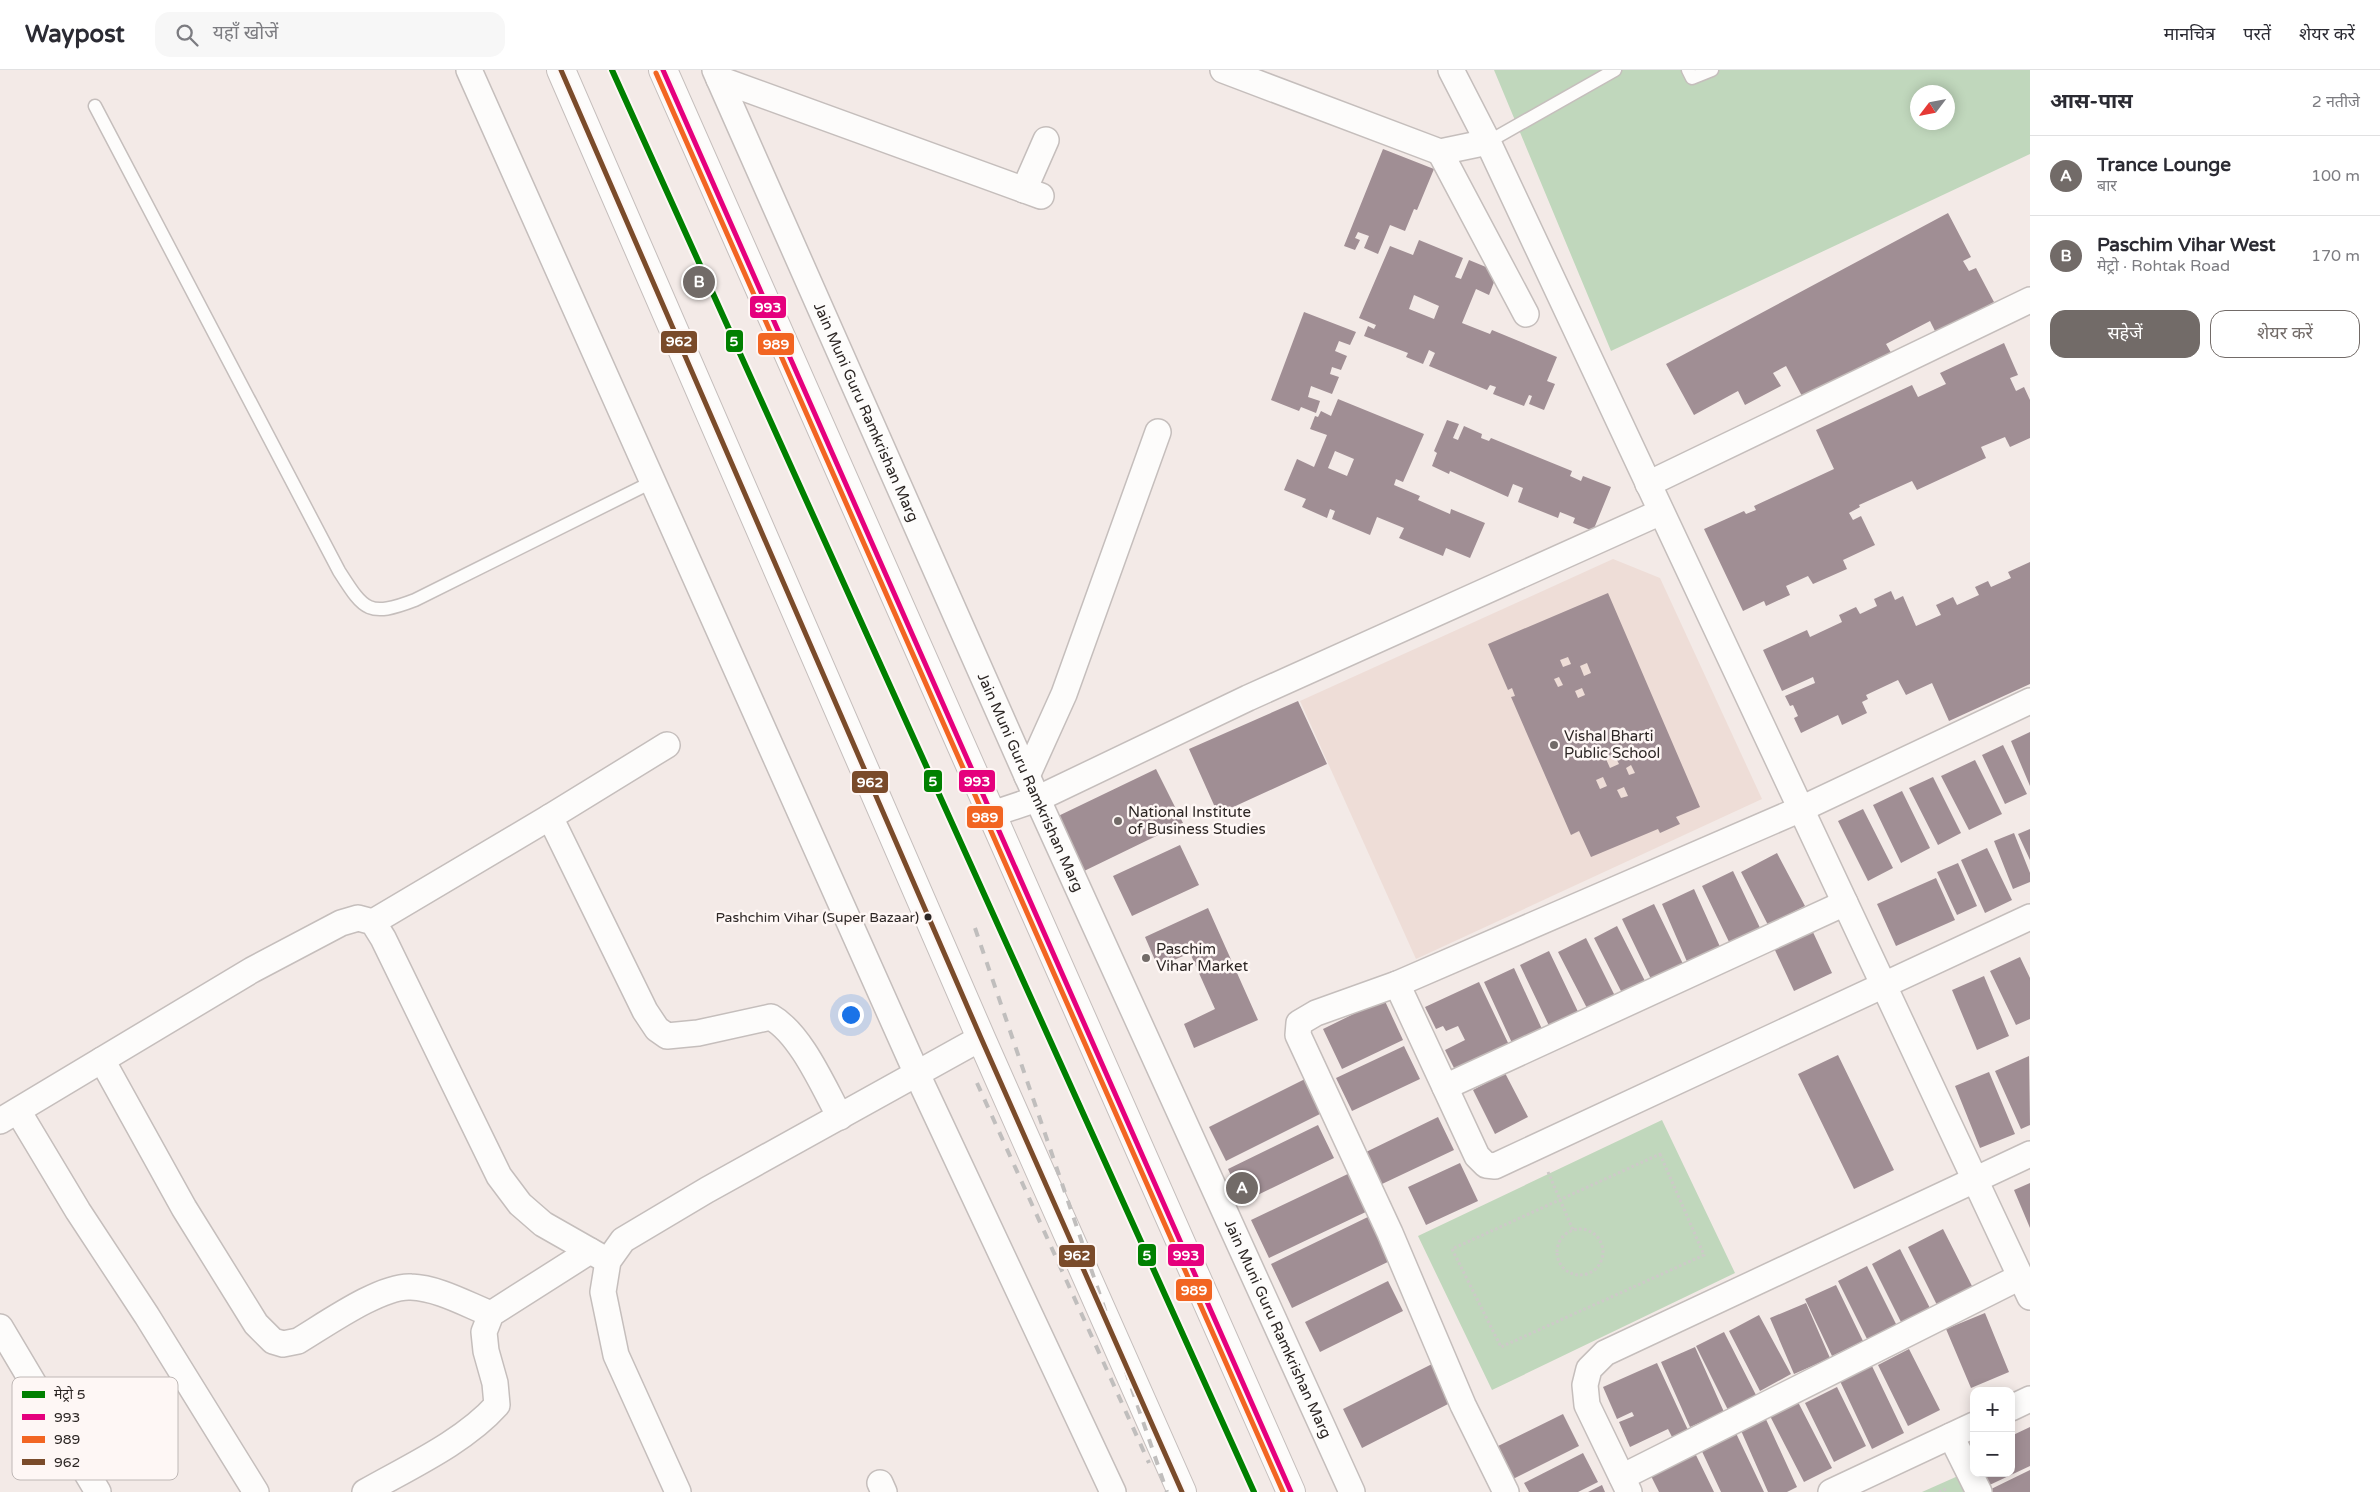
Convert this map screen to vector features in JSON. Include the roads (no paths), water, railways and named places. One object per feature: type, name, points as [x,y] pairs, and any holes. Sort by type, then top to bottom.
[{"type":"main road","points":[[561,70],[981,1038],[1182,1492]]},
{"type":"main road","points":[[663,70],[1291,1492]]},
{"type":"street","points":[[469,70],[917,1074],[1114,1492]]},
{"type":"street","points":[[1223,70],[1440,152],[1488,142]]},
{"type":"street","points":[[1451,70],[1488,142],[1884,985],[1975,1180],[2025,1287],[1625,1485],[1587,1405],[1585,1385],[1590,1369],[1605,1353],[1975,1180],[2030,1154]]},
{"type":"street","points":[[717,74],[1033,193],[1046,140]]},
{"type":"street","name":"Jain Muni Guru Ramkrishan Marg","points":[[717,74],[1027,776],[1352,1492]]},
{"type":"street","points":[[1440,152],[1526,314]]},
{"type":"street","points":[[1648,484],[2030,300]]},
{"type":"street","points":[[1027,776],[1064,694],[1158,432]]},
{"type":"street","points":[[992,814],[1038,799],[1248,698],[1661,512]]},
{"type":"street","points":[[1506,1492],[1463,1405],[1390,1233],[1298,1036],[1299,1023],[1316,1013],[1397,984],[1801,809],[2030,701]]},
{"type":"street","points":[[373,922],[667,745]]},
{"type":"street","points":[[550,817],[645,1011],[657,1029],[667,1036],[698,1032],[771,1016],[783,1024],[795,1038],[840,1117]]},
{"type":"street","points":[[1444,1087],[1845,903]]},
{"type":"street","points":[[256,1492],[148,1316],[78,1211],[9,1116],[252,970],[341,923],[358,918],[373,922],[383,938],[499,1176],[520,1204],[543,1224],[599,1256]]},
{"type":"street","points":[[1397,984],[1444,1087],[1482,1163],[1496,1166],[2030,918]]},
{"type":"street","points":[[365,1492],[458,1438],[484,1420],[497,1405],[495,1383],[486,1350],[484,1332],[490,1314],[599,1256],[707,1190],[981,1038]]},
{"type":"street","points":[[102,1060],[184,1208],[256,1324],[274,1341],[283,1344],[298,1341],[387,1290],[410,1286],[430,1290],[490,1314]]},
{"type":"street","points":[[599,1256],[603,1292],[616,1355],[678,1492]]},
{"type":"street","points":[[0,1327],[30,1377]]},
{"type":"street","points":[[2015,1406],[2030,1399]]},
{"type":"street","points":[[1831,1492],[1970,1427]]},
{"type":"street","points":[[1951,1436],[1979,1492]]},
{"type":"street","points":[[91,1480],[98,1492]]},
{"type":"lane","points":[[1488,142],[1615,70]]},
{"type":"lane","points":[[1688,70],[1692,78],[1712,70]]},
{"type":"lane","points":[[95,106],[339,571],[357,600],[373,610],[392,609],[415,600],[652,482]]},
{"type":"railway","points":[[975,928],[1167,1492]]},
{"type":"railway","points":[[977,1083],[1149,1463]]},
{"type":"metro line","name":"5","points":[[612,70],[1254,1492]]},
{"type":"place","name":"Paschim Vihar West","points":[[699,282]]},
{"type":"place","name":"Vishal Bharti Public School","points":[[1554,745]]},
{"type":"place","name":"National Institute of Business Studies","points":[[1118,821]]},
{"type":"place","name":"Pashchim Vihar (Super Bazaar)","points":[[928,917]]},
{"type":"place","name":"Paschim Vihar Market","points":[[1146,958]]},
{"type":"place","name":"Trance Lounge","points":[[1242,1188]]}]
